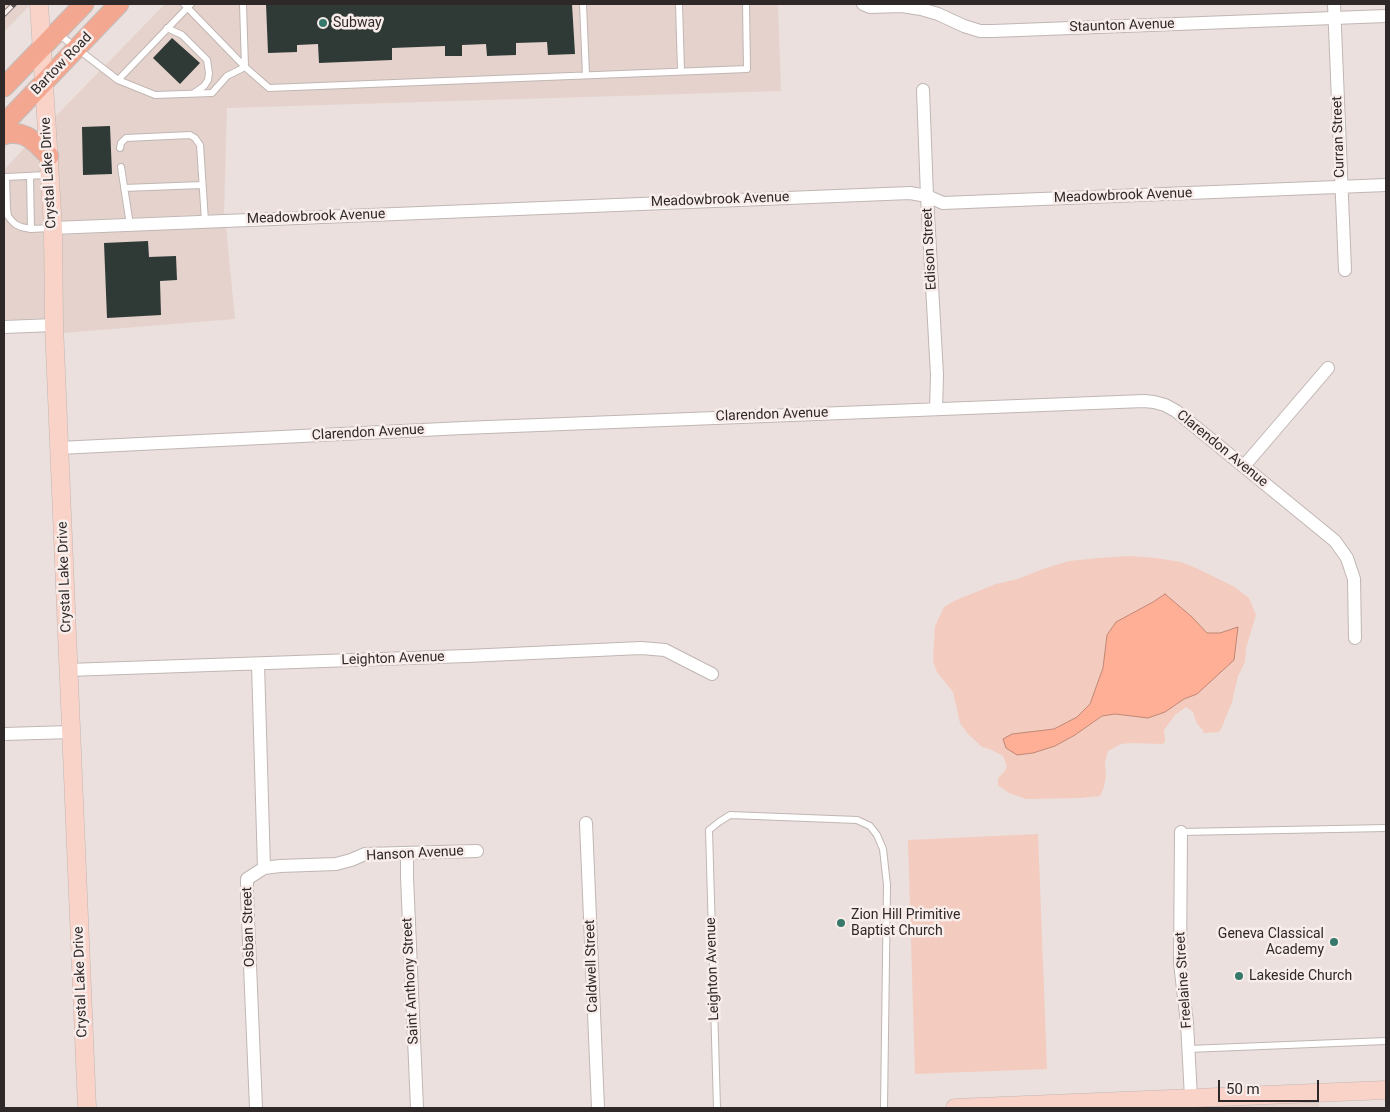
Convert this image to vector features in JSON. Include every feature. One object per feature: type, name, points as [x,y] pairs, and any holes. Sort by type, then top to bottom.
[{"type":"main road","name":"Bartow Road","points":[[4,87],[84,4]]},
{"type":"main road","name":"Bartow Road","points":[[4,124],[120,4]]},
{"type":"main road","points":[[4,134],[20,134],[28,137],[49,156]]},
{"type":"street","name":"Crystal Lake Drive","points":[[39,4],[53,228],[54,325],[87,1108]]},
{"type":"street","name":"Staunton Avenue","points":[[863,4],[870,7],[902,6],[921,9],[980,31],[1386,16]]},
{"type":"street","name":"Curran Street","points":[[1334,4],[1345,270]]},
{"type":"street","name":"Edison Street","points":[[923,90],[937,374],[936,409]]},
{"type":"street","name":"Meadowbrook Avenue","points":[[53,228],[891,193],[910,193],[927,196],[942,203],[1386,185]]},
{"type":"street","points":[[4,327],[54,325]]},
{"type":"street","points":[[1244,466],[1328,368]]},
{"type":"street","name":"Clarendon Avenue","points":[[59,448],[463,428],[1154,402],[1176,411],[1335,541],[1347,558],[1354,579],[1355,638]]},
{"type":"street","name":"Leighton Avenue","points":[[68,670],[642,648],[665,650],[712,674]]},
{"type":"street","name":"Osban Street","points":[[256,1108],[247,878],[264,868],[258,664]]},
{"type":"street","points":[[4,734],[71,732]]},
{"type":"street","name":"Caldwell Street","points":[[586,823],[598,1108]]},
{"type":"street","name":"Freelaine Street","points":[[1181,832],[1180,963],[1191,1098]]},
{"type":"street","name":"Hanson Avenue","points":[[264,868],[336,864],[365,854],[477,851]]},
{"type":"street","name":"Saint Anthony Street","points":[[407,854],[417,1108]]},
{"type":"street","points":[[955,1108],[1191,1098],[1209,1103],[1386,1090]]},
{"type":"lane","points":[[243,4],[246,67]]},
{"type":"lane","points":[[583,4],[586,75]]},
{"type":"lane","points":[[679,4],[681,72]]},
{"type":"lane","points":[[118,80],[168,28],[187,5],[246,67],[269,88],[747,69],[746,4]]},
{"type":"lane","points":[[168,28],[182,35],[207,60],[208,80],[204,86],[193,94]]},
{"type":"lane","points":[[56,32],[118,80],[155,95],[212,94],[227,76],[246,67]]},
{"type":"lane","points":[[120,148],[121,143],[126,138],[190,135],[195,138],[200,145],[205,221]]},
{"type":"lane","points":[[121,167],[130,225]]},
{"type":"lane","points":[[50,175],[5,176],[5,192],[8,216],[15,224],[31,229],[53,228]]},
{"type":"lane","points":[[30,176],[31,229]]},
{"type":"lane","points":[[124,188],[202,185]]},
{"type":"lane","name":"Leighton Avenue","points":[[717,1108],[709,830],[730,815],[857,820],[870,826],[877,835],[883,849],[887,885],[884,1108]]},
{"type":"lane","points":[[1181,832],[1386,828]]},
{"type":"lane","points":[[1188,1049],[1386,1041]]},
{"type":"shaded area","points":[[4,4],[31,4],[4,32]]},
{"type":"shaded area","points":[[165,4],[778,4],[781,91],[227,108],[224,214],[60,221],[57,160],[60,157],[57,154],[55,117]]},
{"type":"shaded area","points":[[27,145],[41,159],[45,229],[46,318],[4,320],[4,170]]},
{"type":"shaded area","points":[[226,227],[235,319],[63,333],[60,235]]},
{"type":"shaded area","points":[[1129,556],[1181,562],[1233,586],[1249,598],[1256,615],[1246,648],[1245,662],[1238,676],[1232,702],[1219,732],[1203,733],[1203,730],[1197,724],[1193,712],[1186,707],[1175,715],[1164,730],[1165,741],[1163,744],[1121,744],[1108,751],[1105,762],[1106,776],[1100,796],[1026,799],[1009,793],[998,785],[998,778],[1007,766],[1003,756],[982,747],[968,734],[960,723],[953,692],[937,672],[933,661],[935,626],[944,607],[954,601],[996,584],[1018,579],[1069,561]],"holes":[[[1165,594],[1192,617],[1207,633],[1220,633],[1233,628],[1197,694],[1184,699],[1165,712],[1129,716],[1115,714],[1102,716],[1055,746],[1033,753],[1017,755],[1012,734],[1054,729],[1077,717],[1090,704],[1103,668],[1107,635],[1116,622]]]},
{"type":"shaded area","points":[[1165,594],[1192,617],[1207,633],[1220,633],[1238,627],[1234,660],[1197,694],[1184,699],[1165,712],[1148,718],[1115,714],[1102,716],[1055,746],[1033,753],[1017,755],[1006,748],[1003,739],[1012,734],[1054,729],[1077,717],[1090,704],[1103,668],[1107,635],[1116,622]]},
{"type":"shaded area","points":[[1038,834],[1047,1069],[915,1074],[908,840]]},
{"type":"shaded area","points":[[1319,1100],[1319,1108],[1218,1108],[1217,1104]]},
{"type":"building","points":[[266,4],[572,4],[575,54],[548,55],[547,42],[516,43],[516,55],[487,56],[486,44],[462,45],[462,56],[445,56],[445,46],[392,48],[392,60],[319,63],[318,44],[297,45],[297,52],[268,53]]},
{"type":"building","points":[[172,38],[200,63],[180,84],[153,58]]},
{"type":"building","points":[[110,126],[112,174],[83,175],[82,127]]},
{"type":"building","points":[[148,241],[149,257],[176,256],[177,280],[160,281],[161,315],[107,318],[104,243]]},
{"type":"railway","points":[[4,14],[14,4]]},
{"type":"place","name":"Subway","points":[[323,23]]},
{"type":"place","name":"Zion Hill Primitive Baptist Church","points":[[841,923]]},
{"type":"place","name":"Geneva Classical Academy","points":[[1334,942]]},
{"type":"place","name":"Lakeside Church","points":[[1239,976]]}]
